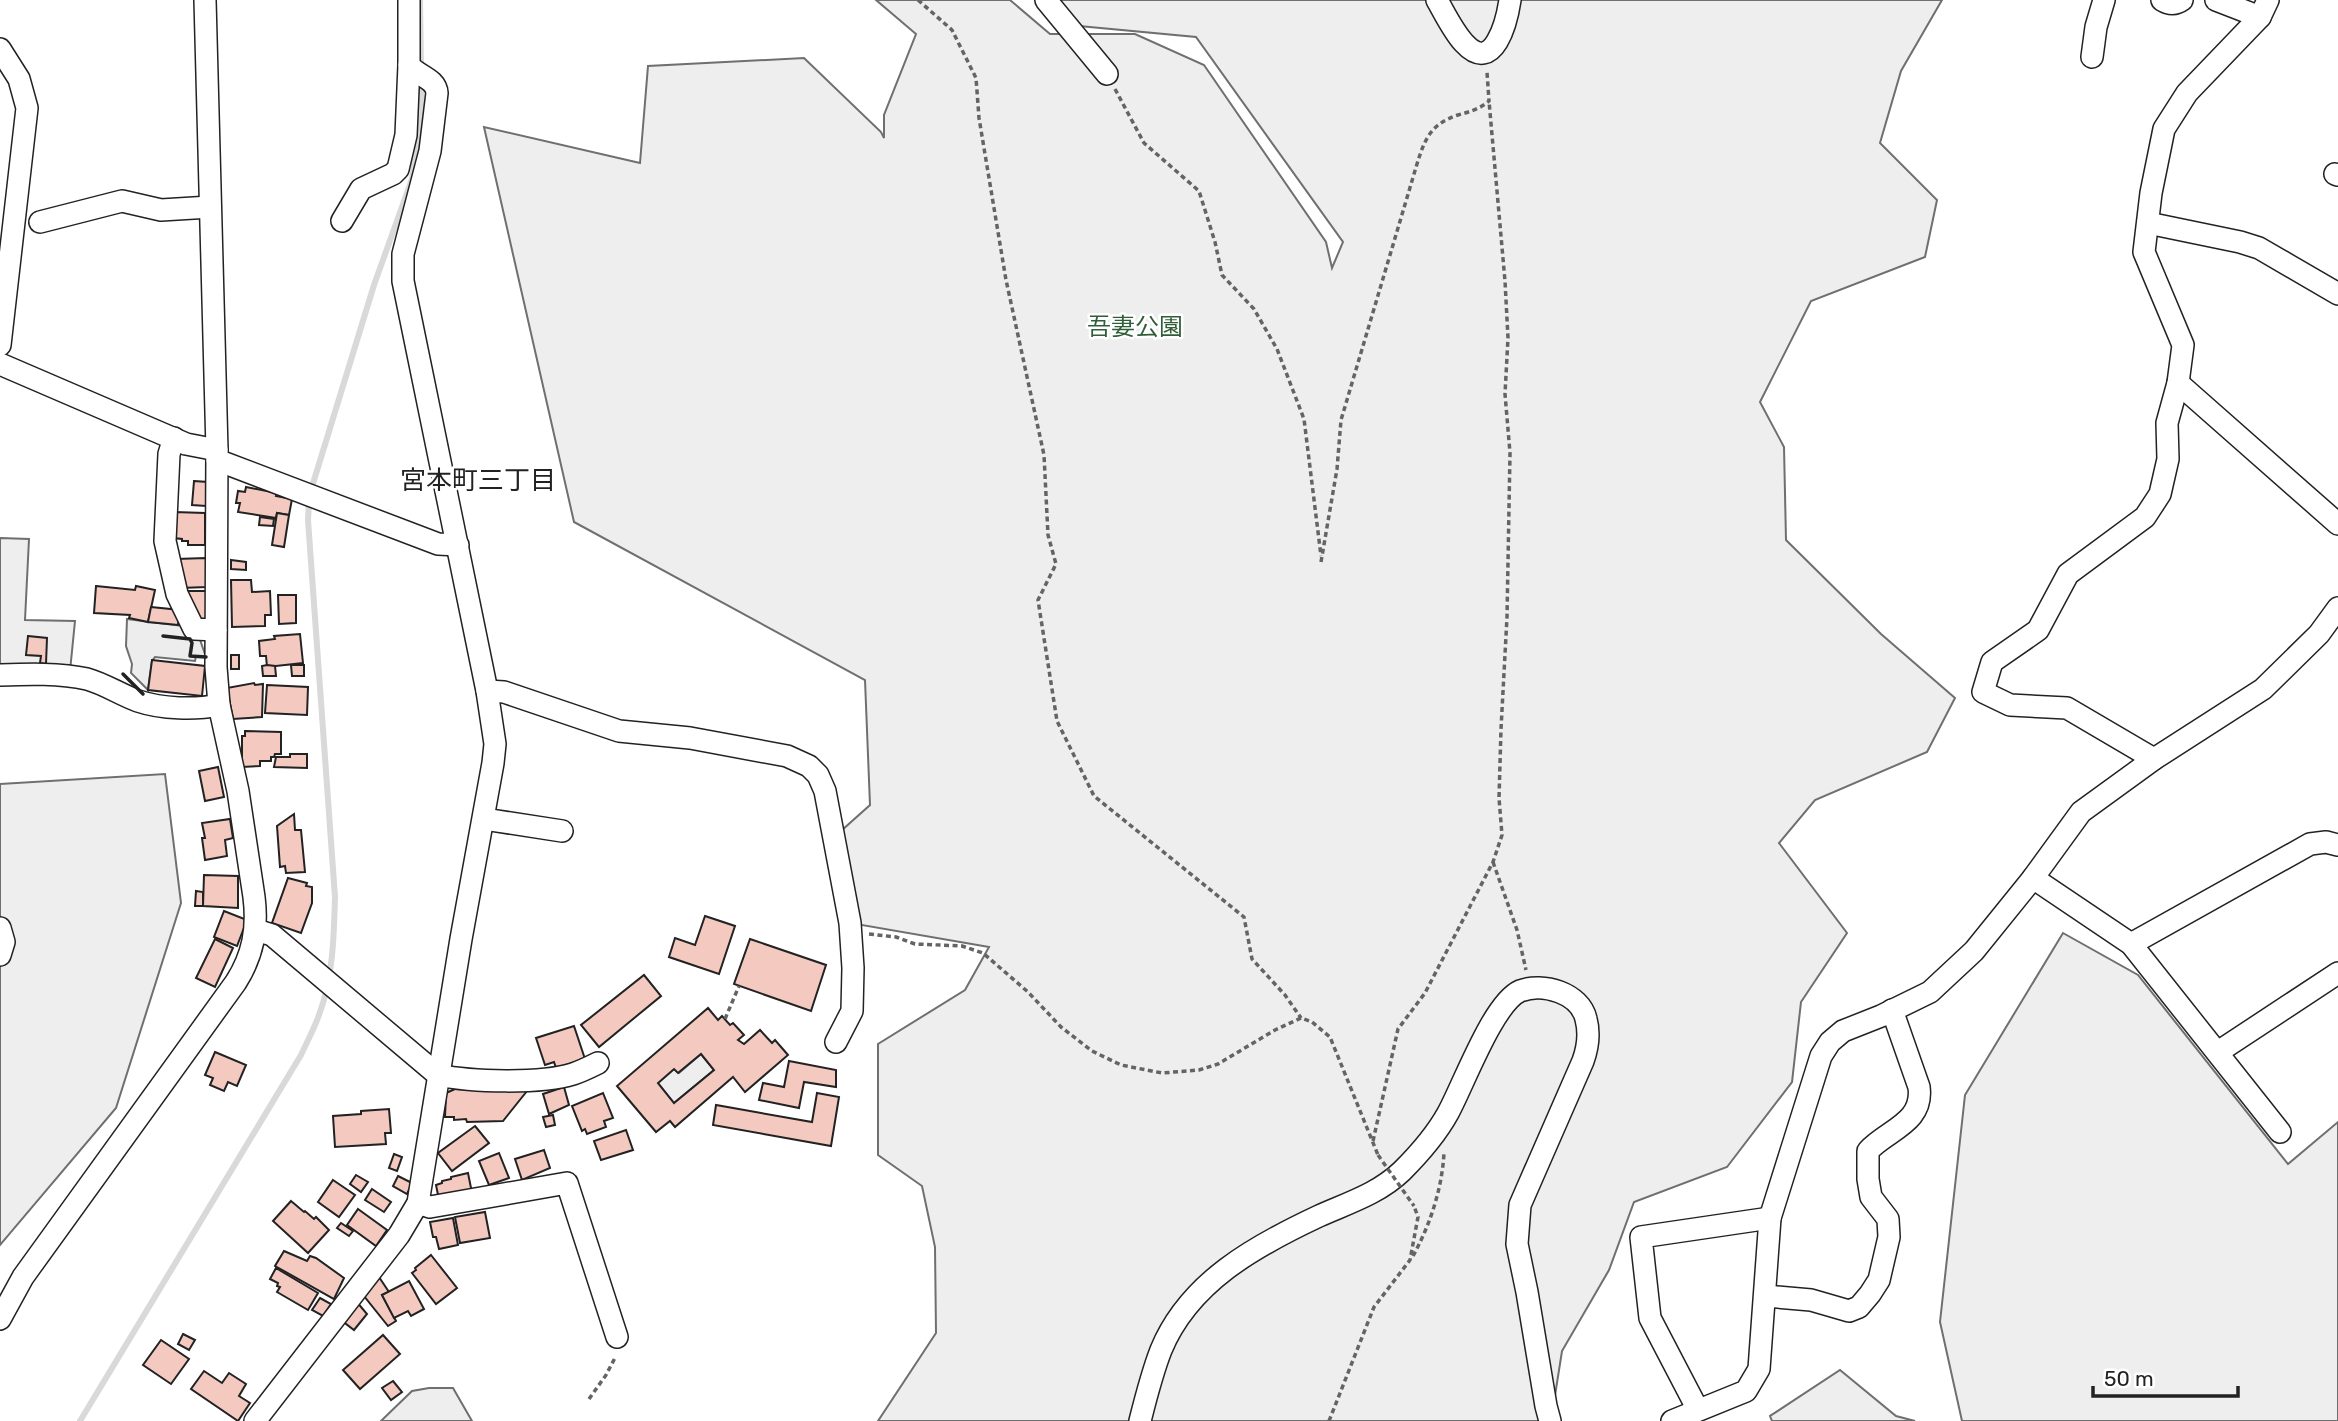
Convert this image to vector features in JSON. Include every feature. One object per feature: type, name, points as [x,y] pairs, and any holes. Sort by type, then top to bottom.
[{"type":"street","points":[[0,1319],[23,1278],[236,982],[249,959],[256,930],[254,897],[238,791],[219,705],[216,667],[217,455],[205,0]]},
{"type":"street","points":[[342,221],[361,189],[398,169],[416,72],[409,0]]},
{"type":"street","points":[[1046,0],[1107,74]]},
{"type":"street","points":[[1437,0],[1465,44],[1473,50],[1483,52],[1492,48],[1499,40],[1507,21],[1510,0]]},
{"type":"street","points":[[2092,57],[2096,27],[2104,0]]},
{"type":"street","points":[[2162,0],[2176,4],[2182,0]]},
{"type":"street","points":[[2216,0],[2264,9]]},
{"type":"street","points":[[2154,759],[2067,708],[2010,705],[1983,692],[1992,662],[2038,630],[2068,574],[2146,517],[2160,495],[2168,459],[2167,423],[2178,383],[2183,345],[2144,252],[2151,193],[2164,129],[2187,93],[2264,9]]},
{"type":"street","points":[[0,49],[19,79],[27,108],[0,345]]},
{"type":"street","points":[[255,1421],[398,1235],[418,1203],[495,744],[487,691],[402,270],[406,239],[430,151],[436,87],[416,72]]},
{"type":"street","points":[[40,222],[121,201],[161,210],[210,206]]},
{"type":"street","points":[[2148,223],[2259,248],[2338,294]]},
{"type":"street","points":[[0,364],[310,494],[438,544],[458,545]]},
{"type":"street","points":[[2178,383],[2338,524]]},
{"type":"street","points":[[174,438],[169,454],[165,541],[177,594],[190,625],[194,629],[216,630]]},
{"type":"street","points":[[1672,1421],[1746,1391],[1759,1369],[1770,1218],[1821,1056],[1830,1042],[1843,1031],[1930,992],[1974,951],[2033,878],[2081,812],[2154,759],[2263,689],[2319,634],[2338,608]]},
{"type":"street","points":[[0,675],[22,674],[90,680],[140,702],[157,705],[205,708],[219,705]]},
{"type":"street","points":[[487,691],[505,692],[619,731],[690,738],[787,756],[808,766],[818,775],[825,791],[850,932],[854,999],[848,1021],[836,1042]]},
{"type":"street","points":[[484,820],[562,831]]},
{"type":"street","points":[[2131,944],[2310,844],[2326,842],[2338,845]]},
{"type":"street","points":[[2033,878],[2131,944],[2280,1132]]},
{"type":"street","points":[[0,928],[4,942],[0,955]]},
{"type":"street","points":[[256,930],[272,935],[438,1075],[460,1080],[549,1079],[573,1074],[598,1063]]},
{"type":"street","points":[[2218,1052],[2338,973]]},
{"type":"street","points":[[1140,1421],[1161,1350],[1173,1325],[1195,1296],[1221,1271],[1276,1238],[1384,1186],[1402,1170],[1447,1116],[1493,1021],[1518,992],[1534,988],[1550,989],[1564,994],[1581,1008],[1586,1017],[1588,1032],[1588,1045],[1583,1061],[1520,1205],[1517,1244],[1550,1421]]},
{"type":"street","points":[[1765,1296],[1811,1300],[1849,1311],[1859,1307],[1879,1280],[1889,1237],[1888,1219],[1871,1197],[1868,1151],[1902,1126],[1921,1099],[1892,1010]]},
{"type":"street","points":[[418,1203],[430,1207],[567,1182],[617,1337]]},
{"type":"street","points":[[1698,1410],[1650,1318],[1641,1237],[1770,1218]]},
{"type":"path","points":[[918,0],[952,30],[976,78],[979,118],[1006,280],[1044,455],[1048,536],[1056,564],[1038,600],[1057,720],[1094,796],[1244,917],[1252,959],[1285,995],[1301,1018],[1312,1022],[1330,1037],[1378,1155],[1414,1206],[1418,1217],[1410,1261]]},
{"type":"path","points":[[1373,1141],[1398,1029],[1425,993],[1493,862],[1502,835],[1499,798],[1507,617],[1510,453],[1505,394],[1508,338],[1489,79],[1483,52]]},
{"type":"path","points":[[1107,74],[1144,143],[1199,191],[1222,275],[1254,309],[1277,349],[1304,419],[1321,562],[1337,469],[1341,421],[1424,142],[1433,128],[1447,119],[1482,107],[1489,101]]},
{"type":"path","points":[[1493,862],[1517,930],[1527,973],[1519,980],[1518,992]]},
{"type":"path","points":[[850,932],[896,937],[915,944],[962,946],[983,954],[1028,992],[1061,1027],[1092,1051],[1121,1065],[1162,1073],[1199,1070],[1219,1064],[1275,1030],[1301,1018]]},
{"type":"path","points":[[725,1019],[738,986]]},
{"type":"path","points":[[1329,1421],[1374,1307],[1410,1261],[1424,1235],[1443,1169],[1444,1150],[1436,1129]]},
{"type":"path","points":[[589,1399],[614,1362],[618,1348],[617,1337]]},
{"type":"green space","name":"吾妻公園","points":[[876,0],[1010,0],[1050,34],[1135,34],[1204,65],[1326,242],[1332,268],[1343,242],[1196,37],[1058,24],[1036,0],[1942,0],[1901,71],[1880,143],[1937,200],[1925,257],[1811,301],[1760,402],[1784,447],[1786,540],[1881,634],[1955,698],[1927,752],[1815,800],[1779,843],[1847,933],[1801,1002],[1792,1082],[1727,1167],[1634,1202],[1609,1270],[1562,1351],[1551,1421],[878,1421],[936,1333],[935,1247],[922,1186],[878,1155],[878,1044],[965,990],[989,947],[850,923],[841,831],[870,805],[865,680],[574,522],[484,127],[640,163],[648,66],[804,58],[881,132],[884,138],[884,115],[916,34]]},
{"type":"green space","points":[[0,538],[29,539],[25,620],[75,621],[70,671],[0,668]]},
{"type":"green space","points":[[165,774],[181,903],[116,1108],[0,1245],[0,784]]},
{"type":"green space","points":[[2063,933],[2138,975],[2288,1164],[2338,1122],[2338,1421],[1962,1421],[1940,1322],[1965,1095]]},
{"type":"green space","points":[[701,1054],[714,1070],[674,1103],[658,1083],[674,1069],[679,1073]]},
{"type":"green space","points":[[1840,1370],[1896,1416],[1915,1421],[1772,1421],[1770,1416]]},
{"type":"green space","points":[[453,1388],[472,1421],[381,1421],[412,1391]]},
{"type":"shaded area","points":[[127,619],[183,626],[198,634],[206,657],[196,656],[195,661],[155,657],[152,661],[148,690],[131,673],[132,664],[126,646]]},
{"type":"building","points":[[194,481],[208,482],[206,506],[192,505]]},
{"type":"building","points":[[246,487],[292,499],[289,515],[277,513],[276,518],[238,512],[238,491],[245,492]]},
{"type":"building","points":[[174,512],[205,513],[205,545],[188,545],[188,541],[173,538]]},
{"type":"building","points":[[277,513],[289,515],[284,547],[272,545]]},
{"type":"building","points":[[260,517],[274,519],[273,526],[259,525]]},
{"type":"building","points":[[206,558],[207,587],[180,588],[176,559]]},
{"type":"building","points":[[231,560],[246,562],[246,570],[231,569]]},
{"type":"building","points":[[231,580],[251,580],[252,592],[270,591],[271,615],[265,615],[265,626],[232,627]]},
{"type":"building","points":[[96,586],[135,590],[136,586],[155,590],[148,622],[129,618],[130,615],[94,613]]},
{"type":"building","points":[[182,591],[206,591],[208,622],[192,622]]},
{"type":"building","points":[[278,595],[296,595],[296,623],[279,624]]},
{"type":"building","points":[[151,607],[180,610],[178,625],[148,622]]},
{"type":"building","points":[[300,634],[303,663],[267,667],[266,656],[260,656],[259,641],[275,639],[274,636]]},
{"type":"building","points":[[28,636],[47,638],[46,664],[40,663],[41,656],[26,655]]},
{"type":"building","points":[[231,655],[239,655],[239,669],[231,669]]},
{"type":"building","points":[[152,660],[205,666],[202,696],[148,690]]},
{"type":"building","points":[[291,665],[304,665],[304,676],[292,676]]},
{"type":"building","points":[[262,666],[275,666],[276,676],[263,676]]},
{"type":"building","points":[[263,684],[262,717],[233,719],[227,688]]},
{"type":"building","points":[[267,685],[308,687],[307,715],[265,713]]},
{"type":"building","points":[[245,731],[281,732],[281,754],[275,754],[271,761],[260,761],[260,766],[242,767],[242,736],[245,736]]},
{"type":"building","points":[[290,754],[307,754],[307,768],[274,767],[276,757],[290,757]]},
{"type":"building","points":[[218,767],[224,797],[205,801],[199,771]]},
{"type":"building","points":[[294,814],[295,830],[301,830],[305,872],[286,873],[285,866],[280,867],[277,826]]},
{"type":"building","points":[[230,819],[233,838],[225,840],[227,856],[205,860],[202,823]]},
{"type":"building","points":[[204,875],[238,876],[238,908],[203,906]]},
{"type":"building","points":[[288,878],[312,887],[312,903],[301,933],[272,923]]},
{"type":"building","points":[[196,891],[203,892],[203,906],[195,906]]},
{"type":"building","points":[[224,911],[247,920],[237,946],[214,937]]},
{"type":"building","points":[[705,916],[735,926],[719,974],[669,957],[675,938],[695,945]]},
{"type":"building","points":[[215,939],[233,948],[215,987],[196,978]]},
{"type":"building","points":[[750,939],[826,965],[811,1011],[734,984]]},
{"type":"building","points":[[644,975],[661,996],[599,1047],[581,1025]]},
{"type":"building","points":[[708,1008],[718,1020],[722,1016],[730,1025],[733,1023],[744,1035],[738,1040],[744,1044],[760,1030],[772,1043],[775,1040],[788,1055],[745,1092],[733,1077],[675,1127],[670,1121],[656,1132],[617,1086]],"holes":[[[701,1054],[714,1070],[674,1103],[658,1083],[674,1069],[678,1073]]]},
{"type":"building","points":[[574,1026],[585,1059],[556,1068],[554,1062],[545,1065],[536,1038]]},
{"type":"building","points":[[215,1052],[246,1065],[237,1086],[228,1082],[224,1091],[210,1085],[213,1078],[205,1075]]},
{"type":"building","points":[[789,1061],[836,1070],[836,1087],[804,1082],[799,1108],[759,1100],[763,1083],[784,1087]]},
{"type":"building","points":[[564,1087],[569,1105],[549,1114],[543,1094]]},
{"type":"building","points":[[455,1088],[527,1091],[503,1121],[467,1122],[466,1119],[454,1120],[454,1117],[445,1117],[446,1093]]},
{"type":"building","points":[[603,1093],[613,1118],[604,1121],[606,1127],[587,1134],[585,1129],[582,1131],[572,1106]]},
{"type":"building","points":[[817,1093],[839,1097],[831,1146],[713,1125],[716,1105],[812,1122]]},
{"type":"building","points":[[389,1109],[391,1133],[385,1133],[386,1144],[335,1147],[333,1116]]},
{"type":"building","points":[[553,1115],[555,1125],[546,1127],[543,1117]]},
{"type":"building","points":[[475,1126],[489,1143],[452,1171],[438,1153]]},
{"type":"building","points":[[626,1130],[633,1150],[601,1160],[594,1141]]},
{"type":"building","points":[[544,1150],[550,1168],[522,1180],[515,1159]]},
{"type":"building","points":[[499,1153],[509,1178],[489,1185],[479,1161]]},
{"type":"building","points":[[394,1154],[402,1157],[397,1171],[389,1168]]},
{"type":"building","points":[[468,1173],[472,1193],[439,1200],[436,1185],[451,1177]]},
{"type":"building","points":[[356,1175],[368,1182],[361,1192],[350,1184]]},
{"type":"building","points":[[398,1176],[412,1183],[407,1194],[393,1186]]},
{"type":"building","points":[[333,1180],[355,1195],[339,1217],[318,1202]]},
{"type":"building","points":[[372,1189],[391,1202],[384,1212],[365,1200]]},
{"type":"building","points":[[291,1201],[314,1219],[316,1217],[329,1230],[308,1253],[273,1221]]},
{"type":"building","points":[[358,1209],[387,1230],[376,1246],[347,1225]]},
{"type":"building","points":[[485,1212],[490,1238],[460,1243],[455,1217]]},
{"type":"building","points":[[453,1218],[458,1245],[439,1249],[430,1222]]},
{"type":"building","points":[[341,1223],[353,1231],[349,1236],[337,1228]]},
{"type":"building","points":[[284,1251],[307,1261],[310,1256],[316,1258],[344,1278],[334,1299],[275,1266]]},
{"type":"building","points":[[431,1255],[457,1288],[436,1304],[412,1273]]},
{"type":"building","points":[[276,1268],[318,1293],[308,1310],[277,1292],[280,1287],[277,1286],[278,1283],[270,1279]]},
{"type":"building","points":[[379,1277],[389,1292],[382,1295],[396,1321],[388,1326],[364,1296]]},
{"type":"building","points":[[409,1281],[424,1309],[411,1316],[408,1311],[394,1318],[382,1295]]},
{"type":"building","points":[[320,1298],[331,1304],[323,1316],[312,1310]]},
{"type":"building","points":[[356,1301],[367,1314],[354,1330],[341,1320]]},
{"type":"building","points":[[183,1334],[195,1340],[189,1350],[178,1344]]},
{"type":"building","points":[[383,1335],[400,1354],[360,1389],[343,1370]]},
{"type":"building","points":[[161,1340],[189,1359],[171,1384],[143,1365]]},
{"type":"building","points":[[204,1371],[222,1383],[229,1373],[246,1384],[239,1396],[250,1403],[238,1421],[191,1389]]},
{"type":"building","points":[[393,1381],[402,1392],[391,1400],[382,1388]]},
{"type":"waterway","points":[[420,0],[421,69]]},
{"type":"waterway","points":[[311,490],[374,285],[412,179],[422,104],[421,80]]},
{"type":"waterway","points":[[80,1421],[301,1055],[324,1001],[330,972],[335,897],[308,520],[309,500]]},
{"type":"wall","points":[[163,636],[190,639],[190,656],[206,657]]},
{"type":"wall","points":[[123,674],[143,694]]},
{"type":"district","name":"宮本町三丁目","points":[[478,480]]}]
